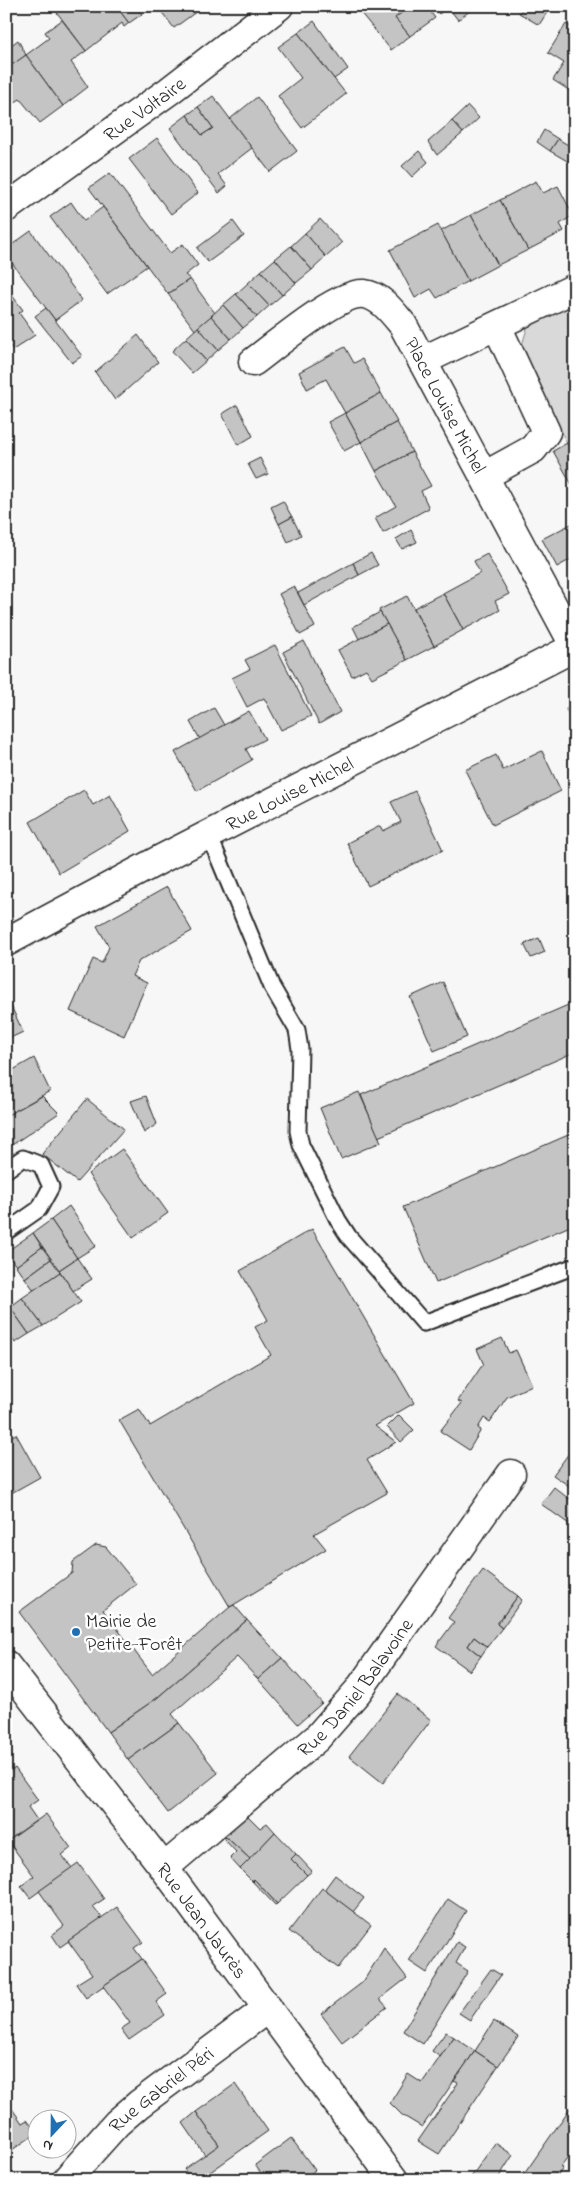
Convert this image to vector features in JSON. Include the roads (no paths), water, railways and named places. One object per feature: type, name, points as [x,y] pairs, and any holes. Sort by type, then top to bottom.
[{"type":"street","name":"Rue Voltaire","points":[[6,208],[168,91],[279,6]]},
{"type":"street","points":[[422,361],[575,288]]},
{"type":"street","name":"Place Louise Michel","points":[[253,362],[344,298],[364,294],[375,298],[395,315],[403,325],[575,646]]},
{"type":"street","points":[[484,476],[533,449],[546,432],[497,326]]},
{"type":"street","name":"Rue Louise Michel","points":[[6,942],[209,834],[575,646]]},
{"type":"street","name":"Rue Daniel Balavoine","points":[[164,1868],[332,1723],[363,1683],[511,1474]]},
{"type":"street","name":"Rue Jean Jaurès","points":[[6,1666],[164,1868],[394,2180]]},
{"type":"street","name":"Rue Gabriel Péri","points":[[66,2180],[111,2129],[139,2104],[268,2008]]},
{"type":"lane","points":[[209,834],[272,987],[297,1030],[300,1049],[298,1131],[301,1145],[338,1220],[364,1256],[424,1323],[575,1266]]},
{"type":"lane","points":[[6,1170],[23,1158],[41,1165],[51,1187],[39,1209],[6,1232]]},
{"type":"place","name":"Mairie de Petite-Forêt","points":[[76,1632]]}]
